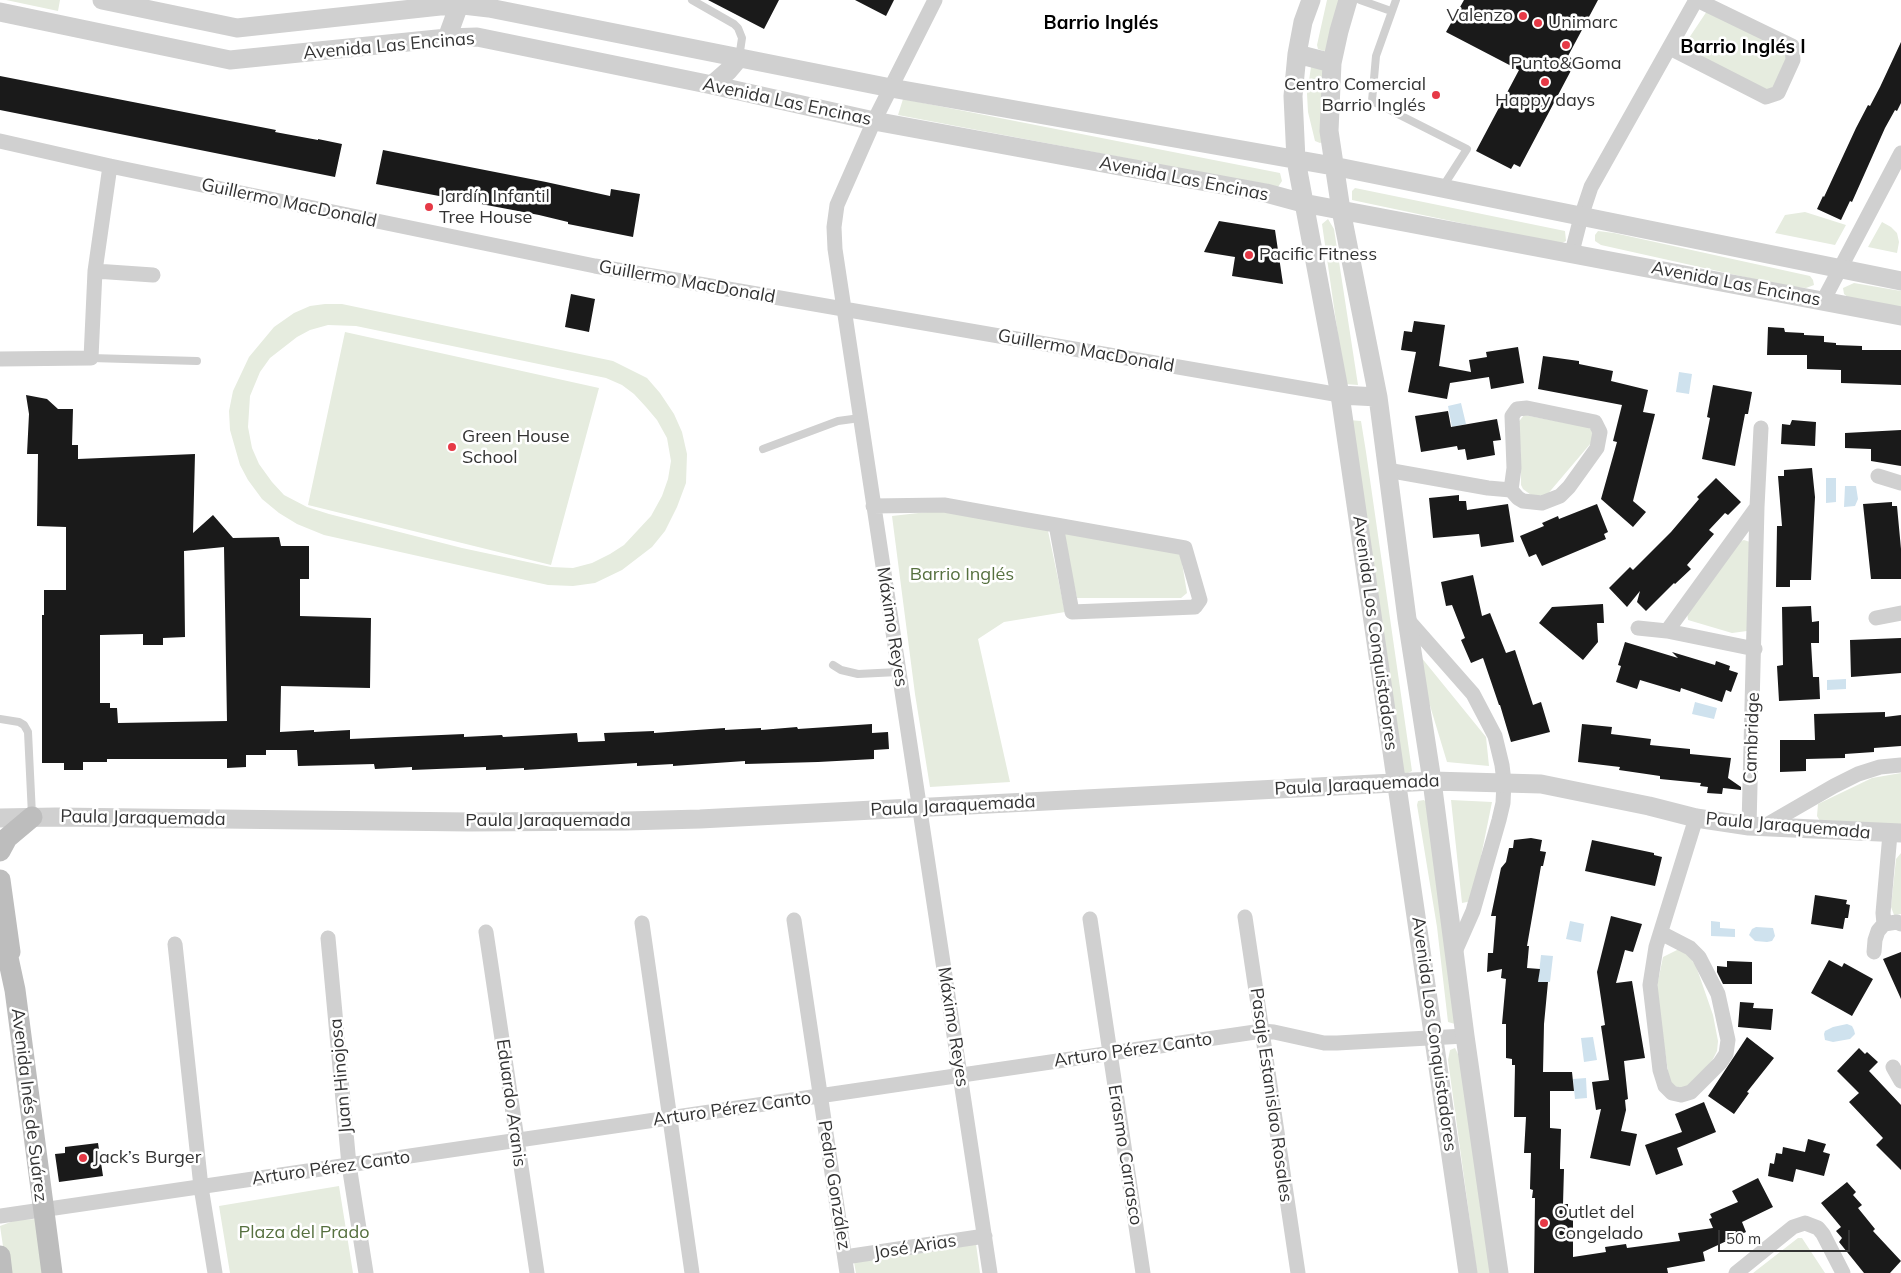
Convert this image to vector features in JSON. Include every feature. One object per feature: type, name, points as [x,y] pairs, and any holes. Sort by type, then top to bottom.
[{"type":"main road","points":[[0,852],[7,838],[32,817]]},
{"type":"main road","points":[[0,880],[14,990]]},
{"type":"main road","name":"Avenida Inés de Suárez","points":[[0,938],[9,961],[14,990],[52,1273]]},
{"type":"main road","points":[[0,1256],[2,1273]]},
{"type":"street","name":"Avenida Las Encinas","points":[[102,0],[238,28],[460,2],[891,88],[1334,166],[1839,270],[1901,281]]},
{"type":"street","name":"Máximo Reyes","points":[[935,0],[874,121],[837,205],[834,227],[843,309],[990,1273]]},
{"type":"street","name":"Avenida Los Conquistadores","points":[[1311,0],[1303,22],[1297,54],[1293,96],[1296,160],[1340,395],[1468,1273]]},
{"type":"street","name":"Avenida Los Conquistadores","points":[[1348,0],[1332,63],[1329,131],[1341,210],[1378,397],[1407,619],[1432,780],[1465,1036],[1499,1273]]},
{"type":"street","points":[[1572,252],[1591,187],[1696,0],[1792,46],[1793,60],[1778,93],[1766,97],[1670,48]]},
{"type":"street","points":[[447,38],[460,2]]},
{"type":"street","name":"Avenida Las Encinas","points":[[0,12],[230,60],[447,38],[477,37],[712,85],[874,121],[1256,192],[1341,210],[1572,252],[1901,316]]},
{"type":"street","points":[[1297,54],[1332,63]]},
{"type":"street","points":[[712,85],[728,72],[739,58]]},
{"type":"street","name":"Guillermo MacDonald","points":[[0,142],[595,266],[1340,395],[1378,397]]},
{"type":"street","points":[[1823,302],[1901,152]]},
{"type":"street","points":[[0,358],[91,358],[95,271],[110,166]]},
{"type":"street","points":[[95,271],[153,275]]},
{"type":"street","points":[[1387,470],[1488,488],[1511,490],[1518,498],[1532,503],[1542,503],[1560,496],[1597,448],[1600,432],[1596,424],[1527,408],[1515,411],[1511,421],[1514,468],[1511,490]]},
{"type":"street","name":"Cambridge","points":[[1756,827],[1754,649],[1761,428]]},
{"type":"street","points":[[1878,476],[1901,483]]},
{"type":"street","points":[[873,506],[944,505],[1185,548],[1200,600],[1195,608],[1072,612],[1056,525]]},
{"type":"street","points":[[1667,630],[1757,507]]},
{"type":"street","points":[[1876,618],[1901,613]]},
{"type":"street","name":"Avenida Los Conquistadores","points":[[1407,619],[1473,694],[1495,736],[1504,782],[1503,803],[1473,911],[1454,954]]},
{"type":"street","points":[[1638,628],[1667,630],[1754,649]]},
{"type":"street","points":[[1756,827],[1858,774],[1880,767],[1901,765]]},
{"type":"street","name":"Paula Jaraquemada","points":[[0,818],[552,822],[700,819],[1432,780],[1541,784],[1649,806],[1696,818],[1756,827],[1896,833]]},
{"type":"street","points":[[1661,933],[1690,948],[1699,957],[1718,994],[1728,1040],[1726,1054],[1720,1063],[1691,1092],[1681,1095],[1672,1094],[1665,1086],[1660,1070],[1650,985],[1652,967],[1661,933],[1696,818]]},
{"type":"street","points":[[1884,924],[1883,900],[1896,833]]},
{"type":"street","name":"Pasaje Estanislao Rosales","points":[[1244,917],[1298,1273]]},
{"type":"street","name":"Erasmo Carrasco","points":[[1090,919],[1143,1273]]},
{"type":"street","name":"Pedro González","points":[[794,920],[847,1273]]},
{"type":"street","points":[[1874,952],[1878,931],[1884,924],[1897,922],[1901,924]]},
{"type":"street","points":[[642,924],[692,1273]]},
{"type":"street","name":"Eduardo Aranis","points":[[486,932],[537,1273]]},
{"type":"street","name":"Juan Hinojosa","points":[[328,938],[349,1165],[366,1273]]},
{"type":"street","points":[[175,944],[201,1187],[215,1273]]},
{"type":"street","name":"Arturo Pérez Canto","points":[[0,1216],[1262,1031],[1324,1043],[1465,1036]]},
{"type":"street","points":[[1893,1067],[1901,1081]]},
{"type":"street","points":[[1736,1273],[1793,1227],[1805,1222],[1818,1228],[1823,1234],[1843,1273]]},
{"type":"street","name":"José Arias","points":[[844,1258],[985,1236]]},
{"type":"lane","points":[[692,0],[738,28],[742,38],[739,58]]},
{"type":"lane","points":[[1360,0],[1391,11]]},
{"type":"lane","points":[[1396,0],[1376,56],[1372,101],[1467,149],[1442,188]]},
{"type":"lane","points":[[91,358],[196,361]]},
{"type":"lane","points":[[763,450],[838,421],[860,418]]},
{"type":"lane","points":[[833,665],[841,670],[858,674],[898,672]]},
{"type":"lane","points":[[0,719],[18,722],[24,725],[28,732],[32,817]]},
{"type":"green space","points":[[6,0],[60,0],[58,11]]},
{"type":"green space","points":[[1327,0],[1340,0],[1327,50],[1324,51],[1318,49],[1317,45]]},
{"type":"green space","points":[[1707,11],[1787,51],[1788,58],[1773,89],[1766,91],[1690,51],[1687,41]]},
{"type":"green space","points":[[1311,67],[1325,70],[1325,141],[1320,143],[1315,141],[1308,112],[1307,94]]},
{"type":"green space","points":[[903,99],[1280,173],[1282,181],[1278,187],[898,115]]},
{"type":"green space","points":[[1355,188],[1565,231],[1566,241],[1560,244],[1352,200],[1352,191]]},
{"type":"green space","points":[[1805,212],[1846,225],[1835,245],[1775,233],[1785,215]]},
{"type":"green space","points":[[1328,219],[1334,229],[1358,385],[1345,384],[1322,224]]},
{"type":"green space","points":[[1882,222],[1897,233],[1899,242],[1897,253],[1868,247]]},
{"type":"green space","points":[[1598,231],[1810,276],[1814,285],[1806,288],[1785,286],[1601,245],[1595,241],[1595,235]]},
{"type":"green space","points":[[1854,283],[1901,291],[1901,308],[1849,298],[1844,294],[1843,288]]},
{"type":"green space","points":[[342,304],[613,361],[647,378],[674,414],[682,432],[687,454],[686,483],[665,531],[652,547],[622,570],[595,583],[573,586],[548,585],[324,535],[297,524],[279,513],[262,499],[240,465],[230,430],[229,411],[233,391],[249,357],[274,327],[294,313],[310,306]],"holes":[[[328,325],[356,326],[606,378],[622,385],[646,407],[657,420],[667,438],[671,461],[668,479],[662,496],[651,516],[624,545],[610,554],[592,563],[573,568],[551,567],[462,548],[329,514],[307,507],[284,495],[259,464],[252,448],[248,427],[250,396],[260,372],[270,358],[297,337],[310,330]]]},
{"type":"green space","name":"Green House School","points":[[345,332],[599,388],[551,565],[308,505]]},
{"type":"green space","points":[[1524,415],[1587,427],[1591,429],[1593,436],[1591,443],[1546,496],[1531,495],[1521,485],[1521,455],[1517,424]]},
{"type":"green space","points":[[1348,420],[1361,421],[1412,771],[1406,774],[1401,773]]},
{"type":"green space","name":"Barrio Inglés","points":[[945,510],[1047,526],[1065,612],[1004,622],[978,639],[1010,782],[930,787],[915,694],[892,516]]},
{"type":"green space","points":[[1063,533],[1180,551],[1187,593],[1181,598],[1077,598]]},
{"type":"green space","points":[[1744,540],[1750,542],[1747,631],[1732,633],[1688,620],[1687,612],[1738,542]]},
{"type":"green space","points":[[1412,646],[1486,737],[1489,766],[1447,762]]},
{"type":"green space","points":[[1901,773],[1901,825],[1820,821],[1817,816],[1818,804],[1872,778]]},
{"type":"green space","points":[[1424,800],[1429,805],[1455,1024],[1448,1022],[1437,927],[1417,805],[1418,801]]},
{"type":"green space","points":[[1451,800],[1492,802],[1472,901],[1462,903]]},
{"type":"green space","points":[[1901,853],[1901,914],[1894,915],[1891,907],[1896,859]]},
{"type":"green space","points":[[1679,949],[1686,952],[1696,966],[1713,1015],[1718,1041],[1717,1051],[1713,1059],[1693,1084],[1683,1088],[1670,1085],[1656,991],[1663,957]]},
{"type":"green space","points":[[1455,1048],[1459,1056],[1491,1273],[1477,1273],[1448,1060],[1450,1050]]},
{"type":"green space","name":"Plaza del Prado","points":[[339,1186],[353,1273],[230,1273],[219,1206]]},
{"type":"green space","points":[[39,1219],[47,1273],[7,1273],[0,1226],[16,1220]]},
{"type":"green space","points":[[1798,1238],[1802,1238],[1825,1273],[1753,1273]]},
{"type":"green space","points":[[976,1244],[980,1273],[856,1273],[854,1262]]},
{"type":"water","points":[[1679,372],[1692,374],[1689,394],[1676,392]]},
{"type":"water","points":[[1461,403],[1466,424],[1452,427],[1448,406]]},
{"type":"water","points":[[1826,478],[1836,478],[1836,502],[1826,503]]},
{"type":"water","points":[[1845,486],[1856,486],[1858,499],[1855,506],[1844,507]]},
{"type":"water","points":[[1846,679],[1846,689],[1827,690],[1827,680]]},
{"type":"water","points":[[1695,702],[1717,708],[1714,719],[1692,714]]},
{"type":"water","points":[[1570,921],[1584,924],[1581,942],[1566,939]]},
{"type":"water","points":[[1711,921],[1720,922],[1720,928],[1735,929],[1735,937],[1711,936]]},
{"type":"water","points":[[1756,927],[1773,928],[1775,936],[1772,941],[1755,941],[1749,935],[1752,929]]},
{"type":"water","points":[[1541,955],[1553,956],[1550,982],[1538,982]]},
{"type":"water","points":[[1847,1024],[1852,1026],[1855,1034],[1850,1039],[1833,1042],[1825,1040],[1825,1031]]},
{"type":"water","points":[[1593,1037],[1597,1060],[1584,1062],[1581,1038]]},
{"type":"water","points":[[1586,1078],[1587,1098],[1575,1099],[1573,1079]]},
{"type":"building","points":[[708,0],[779,0],[764,29]]},
{"type":"building","points":[[855,0],[894,0],[886,16]]},
{"type":"building","points":[[1464,0],[1598,0],[1568,56],[1576,61],[1520,167],[1514,164],[1511,169],[1476,151],[1519,70],[1446,32]]},
{"type":"building","points":[[1901,42],[1901,103],[1885,128],[1852,202],[1850,201],[1841,220],[1817,209],[1856,128],[1880,87]]},
{"type":"building","points":[[0,76],[342,144],[335,177],[0,110]]},
{"type":"building","points":[[383,150],[610,196],[611,189],[640,194],[633,237],[568,224],[568,222],[539,215],[376,184]]},
{"type":"building","name":"Pacific Fitness","points":[[1219,221],[1275,230],[1283,284],[1232,276],[1235,257],[1204,252]]},
{"type":"building","points":[[571,294],[595,299],[589,332],[565,327]]},
{"type":"building","points":[[1414,321],[1445,325],[1439,366],[1471,372],[1469,360],[1487,357],[1486,352],[1518,347],[1524,383],[1491,389],[1489,377],[1450,383],[1447,399],[1408,392],[1416,352],[1401,350],[1404,331],[1412,332]]},
{"type":"building","points":[[1768,327],[1784,328],[1785,332],[1824,336],[1824,342],[1836,343],[1836,345],[1862,346],[1862,350],[1901,350],[1901,385],[1841,383],[1841,370],[1807,369],[1807,355],[1767,355]]},
{"type":"building","points":[[1543,356],[1579,361],[1579,364],[1613,371],[1611,381],[1648,390],[1643,412],[1655,414],[1633,501],[1646,512],[1633,527],[1601,499],[1617,442],[1613,441],[1622,405],[1538,389]]},
{"type":"building","points":[[1713,385],[1752,392],[1748,414],[1745,414],[1735,466],[1702,459],[1710,418],[1707,417]]},
{"type":"building","points":[[26,395],[47,399],[58,409],[73,409],[72,445],[78,445],[78,459],[195,454],[193,533],[213,515],[233,538],[279,537],[281,546],[309,546],[309,579],[300,579],[300,616],[371,618],[370,688],[281,686],[280,732],[350,730],[350,739],[464,734],[464,737],[502,735],[503,737],[577,733],[578,742],[605,741],[604,733],[654,731],[654,733],[725,728],[725,730],[797,727],[798,729],[872,724],[872,733],[888,732],[889,749],[874,750],[874,759],[745,764],[745,761],[673,766],[673,764],[637,766],[637,763],[524,770],[524,768],[486,770],[486,767],[412,770],[412,767],[375,769],[374,764],[298,766],[297,750],[266,750],[266,755],[246,755],[246,767],[227,768],[227,759],[107,759],[107,762],[83,762],[83,770],[64,770],[64,763],[42,763],[42,615],[44,615],[44,590],[66,590],[66,527],[37,526],[38,454],[27,454],[29,414]],"holes":[[[224,547],[227,721],[118,723],[117,708],[110,708],[110,703],[100,703],[100,635],[143,634],[143,645],[163,645],[163,638],[185,637],[184,551]]]},
{"type":"building","points":[[1448,411],[1451,427],[1497,419],[1501,440],[1493,441],[1495,455],[1467,460],[1465,449],[1458,450],[1457,446],[1421,452],[1415,416]]},
{"type":"building","points":[[1792,420],[1816,422],[1815,446],[1781,444],[1782,424],[1790,425]]},
{"type":"building","points":[[1901,430],[1901,466],[1871,461],[1871,449],[1845,448],[1845,433]]},
{"type":"building","points":[[1812,468],[1815,497],[1811,580],[1790,580],[1790,587],[1776,587],[1777,526],[1782,526],[1778,476],[1784,476],[1784,470]]},
{"type":"building","points":[[1716,478],[1741,502],[1728,515],[1725,513],[1709,530],[1714,534],[1687,565],[1691,569],[1646,611],[1637,602],[1640,591],[1627,607],[1609,588],[1630,567],[1633,570],[1671,532],[1699,499],[1697,497]]},
{"type":"building","points":[[1459,495],[1459,501],[1466,501],[1467,510],[1508,504],[1514,542],[1481,547],[1479,534],[1433,538],[1429,498]]},
{"type":"building","points":[[1892,502],[1892,506],[1897,506],[1901,549],[1901,579],[1871,579],[1863,504]]},
{"type":"building","points":[[1597,504],[1608,532],[1604,534],[1606,539],[1542,566],[1536,554],[1529,557],[1520,536],[1544,526],[1542,523],[1558,516],[1559,519]]},
{"type":"building","points":[[1473,575],[1482,616],[1490,613],[1506,653],[1515,650],[1533,705],[1541,702],[1550,732],[1511,742],[1483,658],[1471,663],[1461,640],[1465,638],[1452,605],[1446,606],[1441,582]]},
{"type":"building","points":[[1603,604],[1604,623],[1597,623],[1598,642],[1583,660],[1539,623],[1552,607]]},
{"type":"building","points":[[1811,606],[1812,622],[1819,621],[1819,643],[1811,643],[1813,677],[1819,677],[1820,699],[1779,701],[1777,666],[1783,665],[1782,607]]},
{"type":"building","points":[[1901,638],[1901,673],[1851,677],[1850,640]]},
{"type":"building","points":[[1625,642],[1678,658],[1672,652],[1715,665],[1716,661],[1730,666],[1729,670],[1738,673],[1731,692],[1726,690],[1722,702],[1681,688],[1680,692],[1640,680],[1637,689],[1616,682],[1621,666],[1618,665]]},
{"type":"building","points":[[1885,712],[1885,717],[1901,715],[1901,746],[1874,748],[1874,752],[1845,754],[1845,758],[1806,759],[1806,771],[1780,772],[1780,740],[1815,740],[1814,714]]},
{"type":"building","points":[[1582,724],[1612,727],[1611,734],[1651,739],[1650,745],[1690,749],[1690,754],[1731,758],[1728,778],[1741,787],[1741,790],[1723,788],[1722,794],[1707,793],[1708,787],[1700,786],[1701,783],[1660,779],[1660,776],[1619,770],[1620,767],[1578,762]]},
{"type":"building","points":[[1531,838],[1542,840],[1540,851],[1546,852],[1543,866],[1541,866],[1527,946],[1529,946],[1527,968],[1540,969],[1538,982],[1548,982],[1544,1024],[1543,1072],[1572,1072],[1574,1091],[1550,1091],[1550,1128],[1561,1129],[1560,1169],[1564,1169],[1563,1204],[1568,1204],[1568,1216],[1573,1217],[1573,1257],[1606,1252],[1605,1247],[1626,1244],[1627,1248],[1680,1241],[1678,1233],[1713,1228],[1709,1219],[1712,1218],[1710,1214],[1738,1202],[1732,1191],[1758,1178],[1773,1207],[1742,1222],[1746,1232],[1703,1252],[1705,1261],[1667,1268],[1668,1273],[1534,1273],[1535,1198],[1532,1198],[1533,1190],[1530,1189],[1531,1153],[1524,1153],[1526,1117],[1514,1117],[1515,1065],[1512,1065],[1512,1059],[1506,1058],[1506,1024],[1502,1024],[1506,979],[1501,978],[1502,969],[1487,972],[1488,953],[1493,953],[1496,916],[1491,916],[1501,868],[1506,862],[1509,848],[1513,848],[1514,840]]},
{"type":"building","points":[[1592,840],[1654,853],[1654,855],[1662,857],[1655,886],[1585,871]]},
{"type":"building","points":[[1815,895],[1847,900],[1846,904],[1850,905],[1848,918],[1845,918],[1843,929],[1811,924]]},
{"type":"building","points":[[1611,916],[1642,924],[1633,952],[1625,950],[1616,983],[1632,981],[1645,1058],[1624,1061],[1628,1099],[1625,1100],[1626,1110],[1621,1131],[1637,1134],[1630,1166],[1590,1158],[1601,1109],[1596,1110],[1592,1082],[1609,1080],[1601,1026],[1605,1025],[1597,972]]},
{"type":"building","points":[[1901,952],[1901,999],[1883,959]]},
{"type":"building","points":[[1829,960],[1842,967],[1844,963],[1873,979],[1852,1016],[1811,993]]},
{"type":"building","points":[[1727,961],[1752,962],[1752,984],[1723,984],[1717,972],[1717,966],[1727,967]]},
{"type":"building","points":[[1740,1002],[1754,1003],[1753,1008],[1773,1009],[1771,1030],[1738,1027]]},
{"type":"building","points":[[1747,1037],[1774,1058],[1747,1092],[1749,1093],[1734,1114],[1708,1096]]},
{"type":"building","points":[[1859,1048],[1865,1054],[1867,1052],[1878,1062],[1869,1071],[1901,1105],[1901,1170],[1876,1145],[1883,1138],[1849,1102],[1859,1093],[1837,1071]]},
{"type":"building","points":[[1704,1102],[1716,1132],[1677,1148],[1683,1165],[1656,1175],[1645,1145],[1682,1132],[1675,1114]]},
{"type":"building","points":[[1808,1139],[1826,1144],[1823,1152],[1830,1154],[1824,1176],[1796,1169],[1793,1182],[1768,1176],[1770,1163],[1774,1164],[1776,1153],[1782,1154],[1783,1147],[1805,1152]]},
{"type":"building","points":[[98,1143],[103,1176],[59,1182],[55,1154],[65,1153],[65,1147]]},
{"type":"building","points":[[1847,1182],[1856,1192],[1853,1195],[1862,1205],[1858,1208],[1875,1229],[1873,1231],[1901,1261],[1890,1273],[1864,1273],[1839,1242],[1842,1238],[1836,1231],[1841,1227],[1821,1203]]},
{"type":"place","name":"Valenzo","points":[[1523,16]]},
{"type":"place","name":"Unimarc","points":[[1538,23]]},
{"type":"place","name":"Punto&Goma","points":[[1566,45]]},
{"type":"place","name":"Happy days","points":[[1545,82]]},
{"type":"place","name":"Centro Comercial Barrio Inglés","points":[[1436,95]]},
{"type":"place","name":"Jardín Infantil Tree House","points":[[429,207]]},
{"type":"place","name":"Pacific Fitness","points":[[1249,255]]},
{"type":"place","name":"Green House School","points":[[452,447]]},
{"type":"place","name":"Jack’s Burger","points":[[83,1158]]},
{"type":"place","name":"Outlet del Congelado","points":[[1544,1223]]},
{"type":"district","name":"Barrio Inglés","points":[[1101,23]]},
{"type":"district","name":"Barrio Inglés I","points":[[1743,47]]}]
